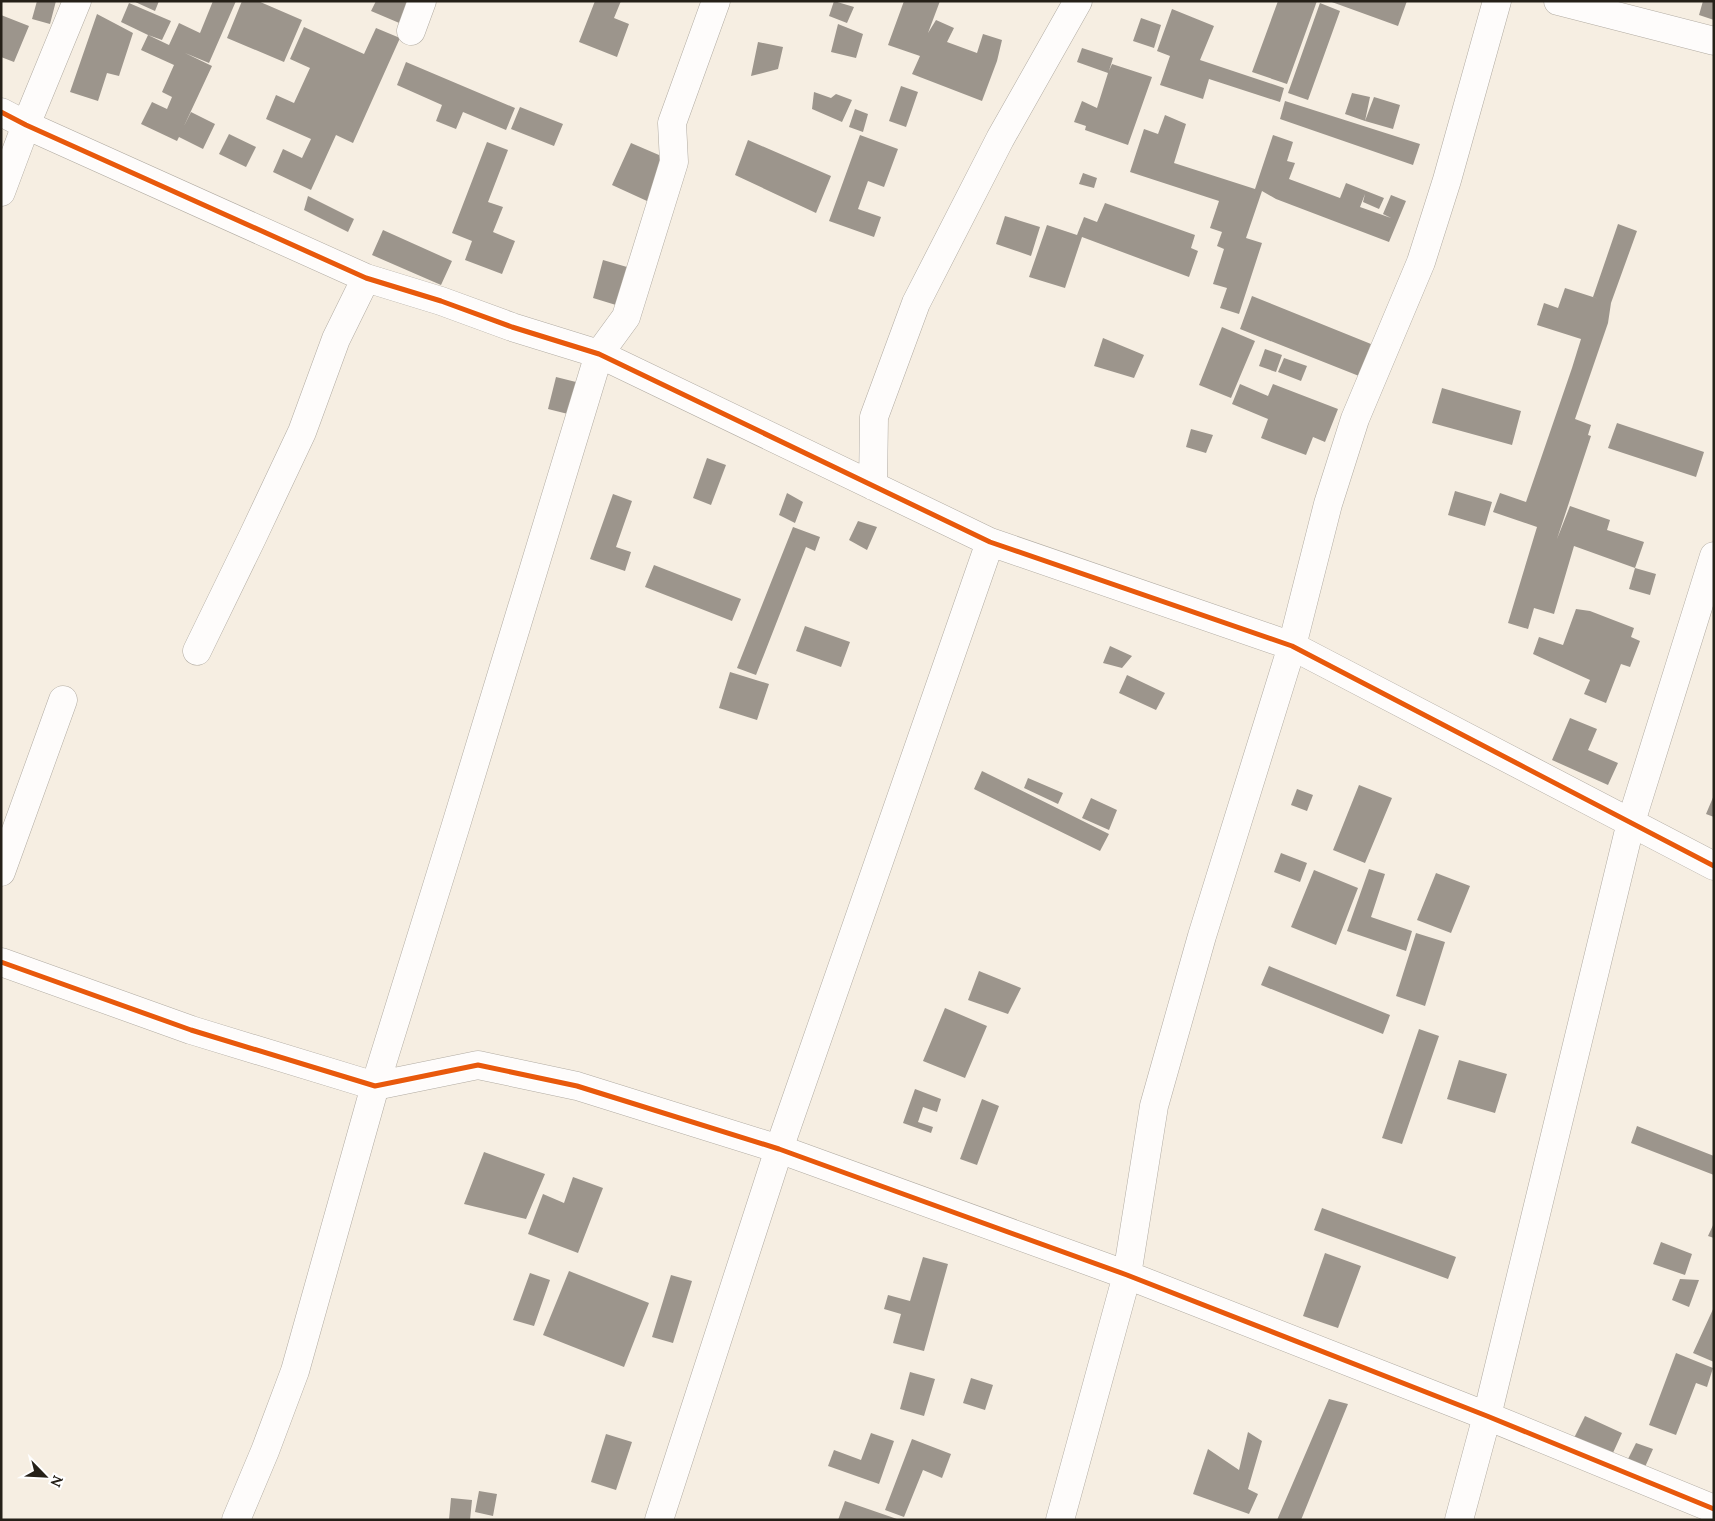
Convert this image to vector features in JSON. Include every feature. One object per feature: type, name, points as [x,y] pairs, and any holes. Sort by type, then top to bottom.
[{"type":"street","points":[[1,192],[26,125],[77,1]]},
{"type":"street","points":[[411,31],[422,1]]},
{"type":"street","points":[[236,1520],[265,1452],[295,1371],[375,1086],[598,354],[626,317],[674,162],[672,123],[716,1]]},
{"type":"street","points":[[873,486],[874,417],[916,303],[1000,139],[1078,1]]},
{"type":"street","points":[[1060,1520],[1127,1275],[1154,1106],[1202,936],[1292,646],[1328,504],[1355,419],[1421,262],[1447,180],[1497,1]]},
{"type":"street","points":[[1558,1],[1714,41]]},
{"type":"street","points":[[1,112],[366,278],[598,354],[990,542],[1292,646],[1714,866]]},
{"type":"street","points":[[197,651],[302,432],[336,339],[366,278]]},
{"type":"street","points":[[660,1520],[779,1149],[990,542]]},
{"type":"street","points":[[1459,1520],[1487,1416],[1631,822],[1714,556]]},
{"type":"street","points":[[1,872],[63,700]]},
{"type":"street","points":[[1,962],[191,1030],[375,1086],[478,1065],[577,1086],[779,1149],[1127,1275],[1487,1416],[1714,1509]]},
{"type":"building","points":[[37,1],[56,1],[50,24],[32,19]]},
{"type":"building","points":[[133,1],[159,1],[155,11]]},
{"type":"building","points":[[213,1],[236,1],[209,63],[185,53],[212,66],[184,126],[191,112],[215,124],[203,149],[179,137],[177,141],[141,124],[152,102],[167,109],[172,97],[162,92],[174,65],[141,50],[148,35],[169,45],[179,23],[200,33]]},
{"type":"building","points":[[242,1],[258,1],[302,20],[284,62],[227,38]]},
{"type":"building","points":[[376,1],[414,1],[404,25],[371,11]]},
{"type":"building","points":[[595,1],[621,1],[614,18],[629,24],[617,57],[579,42]]},
{"type":"building","points":[[834,1],[854,7],[847,23],[829,16]]},
{"type":"building","points":[[904,1],[940,1],[928,33],[936,20],[954,28],[947,42],[977,53],[983,34],[1002,40],[997,61],[982,101],[912,74],[920,56],[888,45]]},
{"type":"building","points":[[1278,1],[1317,1],[1287,84],[1252,72]]},
{"type":"building","points":[[1329,1],[1407,1],[1398,26]]},
{"type":"building","points":[[1703,1],[1714,1],[1714,20],[1699,15]]},
{"type":"building","points":[[129,3],[171,21],[162,40],[121,22]]},
{"type":"building","points":[[1320,3],[1340,11],[1308,100],[1288,93]]},
{"type":"building","points":[[1172,9],[1214,26],[1200,60],[1284,88],[1280,102],[1209,79],[1203,99],[1160,85],[1170,56],[1157,51]]},
{"type":"building","points":[[97,14],[133,33],[119,76],[107,73],[98,101],[70,92]]},
{"type":"building","points":[[1,15],[29,26],[14,62],[1,57]]},
{"type":"building","points":[[1141,18],[1161,25],[1154,48],[1133,41]]},
{"type":"building","points":[[838,24],[863,34],[856,58],[831,52]]},
{"type":"building","points":[[304,27],[364,54],[376,28],[400,38],[353,143],[336,135],[311,190],[273,172],[283,149],[302,158],[311,139],[266,119],[276,95],[294,103],[310,68],[290,59]]},
{"type":"building","points":[[758,42],[783,47],[778,69],[751,76]]},
{"type":"building","points":[[1082,48],[1113,58],[1109,71],[1112,64],[1152,77],[1128,145],[1085,130],[1086,126],[1074,122],[1082,101],[1097,108],[1108,73],[1077,62]]},
{"type":"building","points":[[406,62],[515,108],[506,130],[463,112],[456,129],[436,121],[442,105],[397,85]]},
{"type":"building","points":[[901,86],[918,92],[906,127],[889,121]]},
{"type":"building","points":[[814,92],[831,98],[836,94],[852,100],[842,122],[812,109]]},
{"type":"building","points":[[1352,93],[1370,97],[1365,121],[1345,114]]},
{"type":"building","points":[[1374,97],[1400,105],[1393,129],[1365,121]]},
{"type":"building","points":[[1285,101],[1420,144],[1413,165],[1280,119]]},
{"type":"building","points":[[520,107],[563,124],[554,146],[511,129]]},
{"type":"building","points":[[855,109],[868,114],[863,132],[849,127]]},
{"type":"building","points":[[1165,115],[1186,124],[1174,163],[1255,189],[1273,135],[1293,142],[1287,161],[1295,163],[1289,179],[1340,198],[1346,183],[1384,198],[1379,209],[1363,202],[1365,194],[1360,207],[1391,218],[1383,214],[1391,195],[1406,201],[1389,242],[1276,199],[1262,191],[1246,238],[1262,243],[1239,314],[1220,308],[1227,288],[1213,284],[1224,249],[1217,246],[1222,232],[1210,228],[1219,201],[1130,172],[1144,129],[1158,134]]},
{"type":"building","points":[[229,134],[256,147],[246,167],[219,154]]},
{"type":"building","points":[[860,135],[898,149],[884,187],[868,181],[858,209],[881,217],[874,237],[829,221]]},
{"type":"building","points":[[748,140],[831,176],[816,213],[735,175]]},
{"type":"building","points":[[487,142],[508,150],[488,202],[503,207],[493,232],[515,241],[502,274],[465,260],[472,241],[452,233]]},
{"type":"building","points":[[631,143],[666,158],[647,201],[612,185]]},
{"type":"building","points":[[1083,173],[1097,178],[1094,188],[1079,184]]},
{"type":"building","points":[[308,196],[354,219],[348,232],[304,210]]},
{"type":"building","points":[[1105,203],[1195,235],[1191,248],[1198,251],[1189,277],[1082,237],[1065,288],[1029,277],[1047,225],[1077,235],[1084,217],[1097,222]]},
{"type":"building","points":[[1005,216],[1040,227],[1031,256],[996,244]]},
{"type":"building","points":[[1618,224],[1637,231],[1611,303],[1608,323],[1575,419],[1591,425],[1588,435],[1591,436],[1557,539],[1570,506],[1610,520],[1607,530],[1644,542],[1635,568],[1574,546],[1554,614],[1534,608],[1528,629],[1508,623],[1537,527],[1493,512],[1500,493],[1526,502],[1581,339],[1537,325],[1544,303],[1558,308],[1565,288],[1599,299],[1593,297]]},
{"type":"building","points":[[383,230],[452,261],[441,285],[372,255]]},
{"type":"building","points":[[603,260],[627,267],[616,305],[593,298]]},
{"type":"building","points":[[1252,296],[1371,344],[1359,376],[1240,329]]},
{"type":"building","points":[[1222,327],[1255,341],[1231,398],[1199,385]]},
{"type":"building","points":[[1103,338],[1144,355],[1134,378],[1094,366]]},
{"type":"building","points":[[1265,349],[1282,355],[1276,372],[1259,366]]},
{"type":"building","points":[[1284,358],[1307,366],[1301,381],[1278,372]]},
{"type":"building","points":[[556,377],[580,383],[572,415],[548,409]]},
{"type":"building","points":[[1240,384],[1268,396],[1273,384],[1338,409],[1325,442],[1313,437],[1306,455],[1261,438],[1268,419],[1232,404]]},
{"type":"building","points":[[1442,388],[1521,411],[1512,445],[1432,423]]},
{"type":"building","points":[[1617,423],[1704,452],[1696,477],[1608,448]]},
{"type":"building","points":[[1191,429],[1213,435],[1206,453],[1186,447]]},
{"type":"building","points":[[707,458],[726,465],[711,505],[693,498]]},
{"type":"building","points":[[1455,491],[1492,502],[1485,526],[1448,515]]},
{"type":"building","points":[[787,493],[803,502],[795,523],[779,515]]},
{"type":"building","points":[[613,494],[632,501],[616,547],[631,552],[625,571],[590,559]]},
{"type":"building","points":[[858,521],[877,527],[867,550],[849,540]]},
{"type":"building","points":[[793,527],[820,537],[815,551],[806,547],[756,675],[737,668]]},
{"type":"building","points":[[654,565],[741,599],[732,621],[645,587]]},
{"type":"building","points":[[1635,568],[1656,574],[1650,595],[1629,589]]},
{"type":"building","points":[[1576,609],[1590,611],[1634,628],[1631,637],[1640,641],[1630,667],[1621,664],[1606,703],[1584,694],[1590,680],[1533,654],[1539,637],[1563,645]]},
{"type":"building","points":[[805,626],[850,642],[841,667],[796,651]]},
{"type":"building","points":[[1110,646],[1132,656],[1122,668],[1103,663]]},
{"type":"building","points":[[730,672],[769,684],[757,720],[719,708]]},
{"type":"building","points":[[1127,675],[1165,693],[1156,710],[1119,693]]},
{"type":"building","points":[[1570,718],[1597,729],[1588,750],[1618,763],[1608,785],[1552,760]]},
{"type":"building","points":[[982,771],[1109,834],[1100,851],[974,789]]},
{"type":"building","points":[[1028,778],[1063,793],[1058,804],[1024,788]]},
{"type":"building","points":[[1359,785],[1392,798],[1365,863],[1333,850]]},
{"type":"building","points":[[1297,789],[1313,795],[1307,811],[1291,805]]},
{"type":"building","points":[[1714,795],[1714,817],[1706,814]]},
{"type":"building","points":[[1091,798],[1117,810],[1109,830],[1082,818]]},
{"type":"building","points":[[1281,853],[1307,863],[1300,882],[1274,872]]},
{"type":"building","points":[[1369,869],[1385,874],[1371,917],[1412,931],[1406,951],[1347,931]]},
{"type":"building","points":[[1314,870],[1358,888],[1336,945],[1291,927]]},
{"type":"building","points":[[1436,873],[1470,886],[1451,933],[1417,920]]},
{"type":"building","points":[[1416,933],[1445,942],[1425,1006],[1396,996]]},
{"type":"building","points":[[1269,966],[1390,1015],[1383,1034],[1261,985]]},
{"type":"building","points":[[979,971],[1021,988],[1008,1014],[968,1000]]},
{"type":"building","points":[[945,1008],[987,1026],[965,1078],[923,1061]]},
{"type":"building","points":[[1419,1029],[1439,1036],[1402,1144],[1382,1138]]},
{"type":"building","points":[[1459,1060],[1507,1074],[1495,1113],[1447,1099]]},
{"type":"building","points":[[915,1089],[941,1099],[937,1112],[923,1107],[918,1122],[933,1127],[931,1133],[903,1123]]},
{"type":"building","points":[[982,1099],[999,1106],[977,1165],[960,1159]]},
{"type":"building","points":[[1637,1126],[1714,1156],[1714,1175],[1631,1143]]},
{"type":"building","points":[[484,1152],[545,1174],[526,1219],[464,1204]]},
{"type":"building","points":[[573,1177],[603,1188],[578,1253],[528,1234],[543,1194],[564,1203]]},
{"type":"building","points":[[1322,1208],[1456,1257],[1448,1279],[1314,1230]]},
{"type":"building","points":[[1714,1223],[1714,1238],[1708,1236]]},
{"type":"building","points":[[1661,1242],[1692,1254],[1685,1275],[1653,1264]]},
{"type":"building","points":[[1325,1253],[1361,1266],[1338,1328],[1303,1316]]},
{"type":"building","points":[[923,1257],[948,1264],[924,1351],[893,1343],[901,1314],[884,1309],[888,1295],[910,1301]]},
{"type":"building","points":[[569,1271],[649,1303],[624,1367],[543,1335]]},
{"type":"building","points":[[530,1273],[550,1280],[534,1326],[513,1320]]},
{"type":"building","points":[[671,1275],[692,1281],[673,1343],[652,1337]]},
{"type":"building","points":[[1680,1279],[1699,1280],[1689,1307],[1672,1300]]},
{"type":"building","points":[[1714,1307],[1714,1362],[1693,1353]]},
{"type":"building","points":[[1676,1353],[1713,1368],[1707,1387],[1696,1383],[1676,1435],[1649,1425]]},
{"type":"building","points":[[910,1372],[935,1379],[924,1416],[900,1409]]},
{"type":"building","points":[[971,1378],[993,1385],[985,1410],[963,1403]]},
{"type":"building","points":[[1329,1399],[1348,1404],[1301,1520],[1277,1520]]},
{"type":"building","points":[[1585,1416],[1622,1433],[1612,1455],[1574,1438]]},
{"type":"building","points":[[1248,1432],[1262,1441],[1248,1489],[1258,1494],[1249,1514],[1193,1494],[1208,1449],[1239,1470]]},
{"type":"building","points":[[871,1433],[894,1441],[879,1484],[828,1466],[834,1450],[861,1460]]},
{"type":"building","points":[[606,1434],[632,1442],[616,1490],[591,1482]]},
{"type":"building","points":[[912,1439],[951,1454],[942,1478],[923,1470],[904,1517],[885,1510]]},
{"type":"building","points":[[1636,1443],[1653,1449],[1645,1467],[1628,1459]]},
{"type":"building","points":[[479,1491],[497,1494],[493,1516],[475,1512]]},
{"type":"building","points":[[451,1498],[472,1500],[470,1520],[449,1520]]},
{"type":"building","points":[[845,1501],[897,1519],[897,1520],[838,1520]]},
{"type":"cycle path","points":[[1,112],[366,278],[599,354],[990,542],[1292,646],[1714,866]]},
{"type":"cycle path","points":[[1,962],[191,1030],[375,1086],[478,1065],[577,1086],[779,1149],[1127,1275],[1487,1416],[1714,1509]]}]
